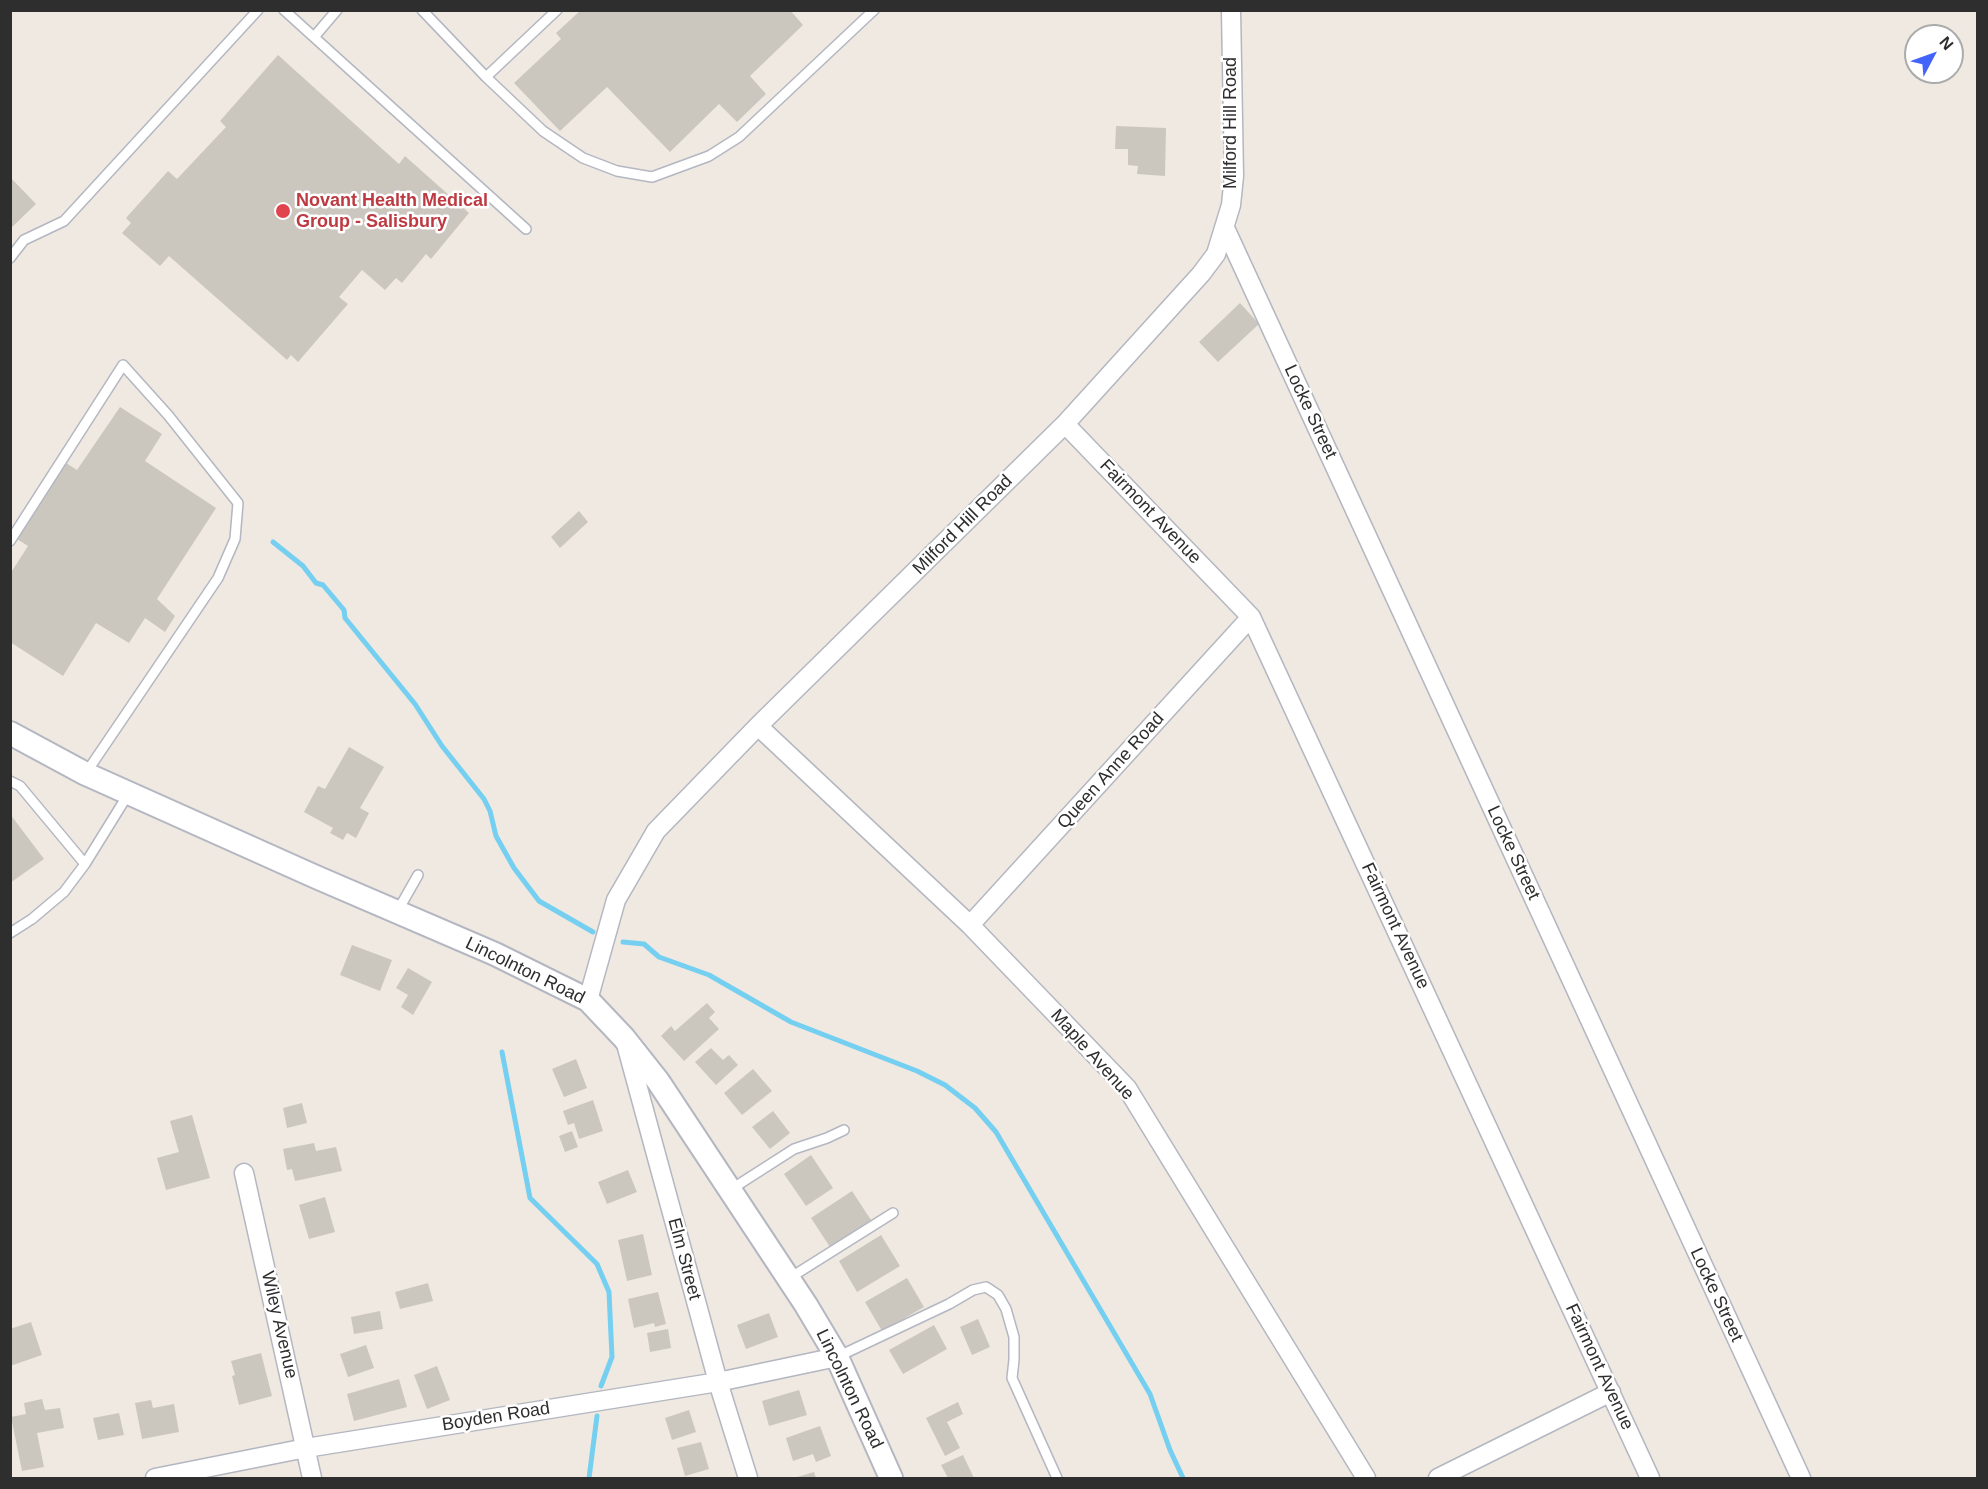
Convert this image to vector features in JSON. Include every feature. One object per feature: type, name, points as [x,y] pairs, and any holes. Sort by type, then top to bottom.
[{"type":"street","name":"Milford Hill Road","points":[[588,1000],[616,900],[656,831],[758,726],[1065,424],[1201,274],[1216,254],[1231,206],[1234,176],[1231,10]]},
{"type":"street","name":"Locke Street","points":[[1225,228],[1801,1479]]},
{"type":"street","name":"Fairmont Avenue","points":[[1065,424],[1251,617],[1650,1479]]},
{"type":"street","name":"Queen Anne Road","points":[[970,926],[1251,617]]},
{"type":"street","name":"Maple Avenue","points":[[758,726],[970,926],[1127,1088],[1366,1479]]},
{"type":"street","name":"Lincolnton Road","points":[[10,733],[86,774],[523,966],[588,1000],[624,1038],[658,1081],[788,1279],[837,1357],[891,1479]]},
{"type":"street","name":"Elm Street","points":[[624,1038],[718,1382],[747,1479]]},
{"type":"street","name":"Wiley Avenue","points":[[244,1173],[312,1479]]},
{"type":"street","name":"Boyden Road","points":[[155,1479],[306,1448],[718,1382],[837,1357]]},
{"type":"street","points":[[1438,1479],[1611,1392]]},
{"type":"lane","points":[[10,258],[24,240],[64,221],[258,10]]},
{"type":"lane","points":[[284,10],[526,229]]},
{"type":"lane","points":[[314,38],[337,10]]},
{"type":"lane","points":[[422,10],[486,77],[543,131],[583,158],[617,171],[652,177],[710,156],[739,137],[874,10]]},
{"type":"lane","points":[[486,77],[557,10]]},
{"type":"lane","points":[[10,541],[123,365],[168,415],[238,503],[235,539],[218,578],[86,774]]},
{"type":"lane","points":[[10,781],[20,786],[85,864]]},
{"type":"lane","points":[[10,933],[32,919],[64,892],[85,864],[129,793]]},
{"type":"lane","points":[[397,912],[418,875]]},
{"type":"lane","points":[[730,1190],[794,1149],[844,1130]]},
{"type":"lane","points":[[788,1279],[893,1213]]},
{"type":"lane","points":[[837,1357],[949,1304],[973,1290],[986,1287],[998,1295],[1006,1309],[1014,1336],[1012,1378],[1058,1479]]},
{"type":"building","points":[[581,10],[790,10],[803,25],[750,76],[766,94],[737,122],[719,104],[670,152],[607,87],[560,131],[514,83],[561,39],[556,33]]},
{"type":"building","points":[[278,55],[399,164],[405,156],[469,213],[431,259],[426,254],[402,283],[396,278],[385,290],[362,270],[339,297],[348,304],[298,362],[291,355],[287,360],[169,256],[160,266],[122,233],[131,223],[126,218],[168,171],[177,179],[226,127],[220,121]]},
{"type":"building","points":[[1116,126],[1166,128],[1165,176],[1137,174],[1138,166],[1128,165],[1128,149],[1115,149]]},
{"type":"building","points":[[10,177],[36,204],[10,229]]},
{"type":"building","points":[[1240,303],[1259,324],[1218,362],[1199,342]]},
{"type":"building","points":[[120,407],[162,434],[145,461],[216,508],[157,599],[175,616],[165,632],[145,618],[129,643],[96,623],[63,676],[10,642],[10,574],[28,546],[17,539],[66,463],[77,470]]},
{"type":"building","points":[[579,511],[588,522],[560,548],[551,537]]},
{"type":"building","points":[[349,747],[384,767],[360,808],[369,813],[356,838],[347,833],[343,840],[330,833],[333,828],[304,812],[318,786],[325,789]]},
{"type":"building","points":[[10,814],[44,859],[10,883]]},
{"type":"building","points":[[352,945],[392,960],[380,991],[340,975]]},
{"type":"building","points":[[408,968],[432,982],[413,1015],[401,1007],[408,995],[396,988]]},
{"type":"building","points":[[707,1003],[715,1012],[709,1018],[719,1029],[684,1061],[661,1036],[671,1026],[675,1031]]},
{"type":"building","points":[[711,1048],[723,1060],[729,1055],[738,1065],[716,1085],[695,1062]]},
{"type":"building","points":[[576,1059],[587,1088],[564,1097],[552,1069]]},
{"type":"building","points":[[753,1069],[772,1091],[742,1115],[724,1093]]},
{"type":"building","points":[[593,1100],[603,1131],[579,1139],[574,1123],[568,1125],[563,1111]]},
{"type":"building","points":[[302,1103],[307,1123],[287,1128],[283,1108]]},
{"type":"building","points":[[773,1111],[790,1133],[770,1149],[752,1127]]},
{"type":"building","points":[[192,1115],[210,1178],[166,1190],[157,1158],[179,1152],[170,1121]]},
{"type":"building","points":[[572,1131],[578,1147],[565,1152],[559,1136]]},
{"type":"building","points":[[314,1143],[316,1151],[336,1147],[342,1171],[295,1181],[292,1169],[287,1170],[283,1149]]},
{"type":"building","points":[[811,1155],[833,1188],[806,1206],[784,1174]]},
{"type":"building","points":[[628,1170],[637,1192],[607,1204],[598,1182]]},
{"type":"building","points":[[852,1191],[871,1220],[830,1247],[811,1218]]},
{"type":"building","points":[[325,1197],[335,1232],[309,1239],[299,1205]]},
{"type":"building","points":[[643,1234],[652,1275],[627,1281],[618,1240]]},
{"type":"building","points":[[881,1235],[900,1266],[857,1292],[839,1261]]},
{"type":"building","points":[[907,1278],[924,1307],[882,1331],[865,1302]]},
{"type":"building","points":[[428,1283],[433,1301],[400,1309],[395,1292]]},
{"type":"building","points":[[658,1292],[666,1324],[655,1327],[654,1323],[634,1328],[628,1299]]},
{"type":"building","points":[[380,1311],[383,1329],[354,1334],[351,1317]]},
{"type":"building","points":[[769,1313],[778,1337],[746,1349],[737,1325]]},
{"type":"building","points":[[978,1319],[990,1347],[972,1355],[960,1327]]},
{"type":"building","points":[[31,1322],[42,1355],[10,1366],[10,1329]]},
{"type":"building","points":[[934,1325],[947,1349],[903,1374],[889,1350]]},
{"type":"building","points":[[668,1329],[671,1348],[650,1352],[647,1333]]},
{"type":"building","points":[[366,1345],[374,1368],[348,1377],[340,1354]]},
{"type":"building","points":[[261,1353],[272,1396],[239,1405],[231,1361]]},
{"type":"building","points":[[437,1366],[450,1400],[427,1409],[414,1375]]},
{"type":"building","points":[[399,1379],[407,1407],[354,1421],[347,1394]]},
{"type":"building","points":[[799,1390],[807,1415],[769,1426],[762,1401]]},
{"type":"building","points":[[42,1399],[45,1410],[60,1408],[64,1428],[37,1433],[44,1467],[22,1471],[11,1417],[26,1414],[24,1403]]},
{"type":"building","points":[[151,1400],[153,1408],[174,1404],[179,1432],[142,1439],[135,1403]]},
{"type":"building","points":[[958,1402],[963,1414],[947,1422],[960,1448],[945,1456],[926,1418]]},
{"type":"building","points":[[689,1410],[696,1432],[672,1440],[665,1418]]},
{"type":"building","points":[[119,1413],[124,1435],[98,1440],[93,1418]]},
{"type":"building","points":[[820,1426],[831,1456],[816,1462],[813,1454],[793,1461],[786,1438]]},
{"type":"building","points":[[701,1442],[709,1469],[685,1476],[677,1448]]},
{"type":"building","points":[[963,1455],[974,1478],[948,1478],[941,1465]]},
{"type":"building","points":[[814,1472],[816,1478],[794,1478]]},
{"type":"waterway","points":[[273,542],[303,566],[316,583],[323,585],[344,610],[345,618],[415,704],[442,746],[484,799],[490,811],[496,836],[514,868],[539,901],[593,932]]},
{"type":"waterway","points":[[623,942],[644,944],[659,957],[709,975],[791,1022],[917,1071],[945,1085],[975,1108],[996,1132],[1150,1394],[1170,1450],[1183,1478]]},
{"type":"waterway","points":[[502,1052],[530,1198],[597,1264],[609,1292],[612,1357],[601,1386]]},
{"type":"waterway","points":[[589,1478],[597,1416]]},
{"type":"place","name":"Novant Health Medical Group - Salisbury","points":[[283,211]]}]
